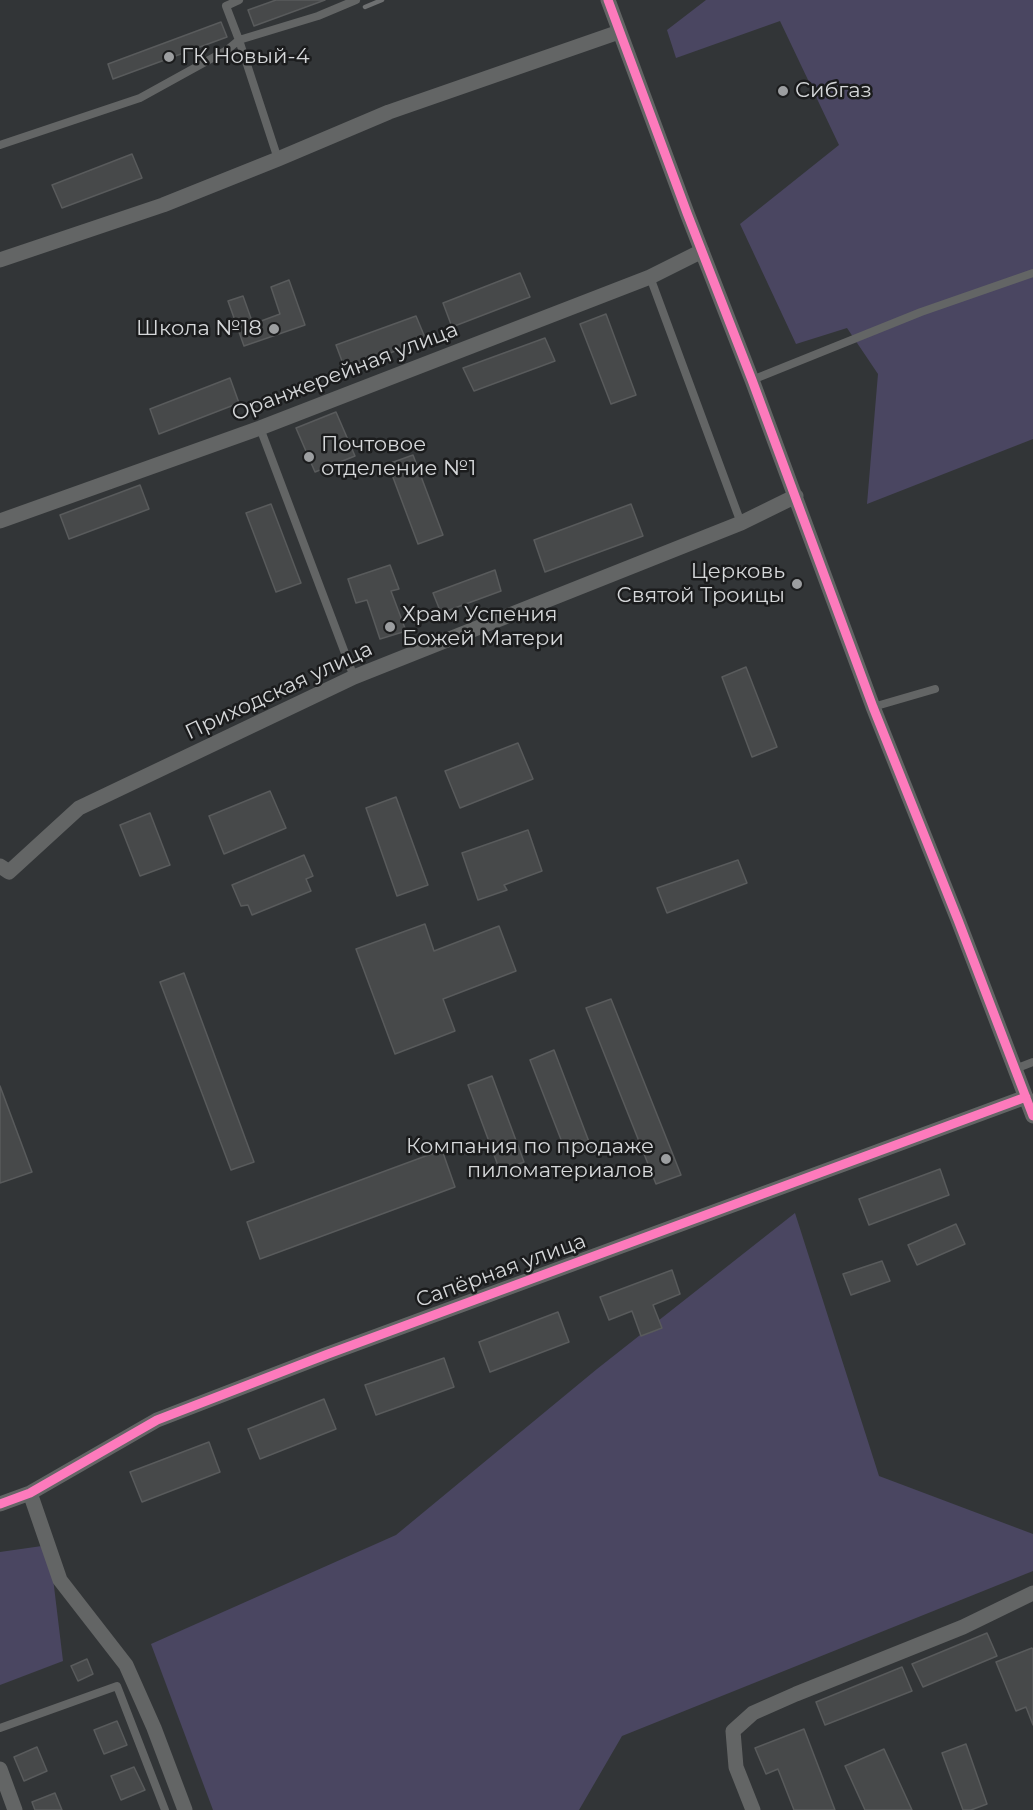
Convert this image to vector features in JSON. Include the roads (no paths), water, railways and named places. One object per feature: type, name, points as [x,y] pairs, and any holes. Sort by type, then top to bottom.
[{"type":"street","points":[[608,0],[796,496],[873,707],[1033,1116]]},
{"type":"street","points":[[0,260],[163,205],[389,111],[619,32]]},
{"type":"street","name":"Оранжерейная улица","points":[[0,521],[260,428],[650,277],[702,251]]},
{"type":"street","name":"Приходская улица","points":[[0,866],[9,872],[79,808],[354,677],[741,523],[796,496]]},
{"type":"street","name":"Сапёрная улица","points":[[0,1504],[30,1493],[157,1420],[328,1354],[1026,1097]]},
{"type":"street","points":[[30,1493],[60,1580],[126,1665],[154,1728],[185,1810]]},
{"type":"street","points":[[753,1810],[736,1767],[733,1731],[753,1713],[963,1627],[1033,1593]]},
{"type":"street","points":[[0,1769],[15,1810]]},
{"type":"lane","points":[[239,0],[226,6],[278,159]]},
{"type":"lane","points":[[0,145],[140,98],[227,50],[239,40],[318,16],[356,0]]},
{"type":"lane","points":[[752,380],[921,312],[1033,273]]},
{"type":"lane","points":[[650,277],[741,523]]},
{"type":"lane","points":[[260,428],[354,677]]},
{"type":"lane","points":[[873,707],[935,689]]},
{"type":"lane","points":[[1015,1069],[1033,1062]]},
{"type":"lane","points":[[0,1728],[117,1686],[165,1810]]},
{"type":"railway","points":[[365,7],[382,0]]},
{"type":"place","name":"ГК Новый-4","points":[[169,57]]},
{"type":"place","name":"Сибгаз","points":[[783,91]]},
{"type":"place","name":"Школа №18","points":[[274,329]]},
{"type":"place","name":"Почтовое отделение №1","points":[[309,457]]},
{"type":"place","name":"Церковь Святой Троицы","points":[[797,584]]},
{"type":"place","name":"Храм Успения Божей Матери","points":[[390,627]]},
{"type":"place","name":"Компания по продаже пиломатериалов","points":[[666,1159]]}]
